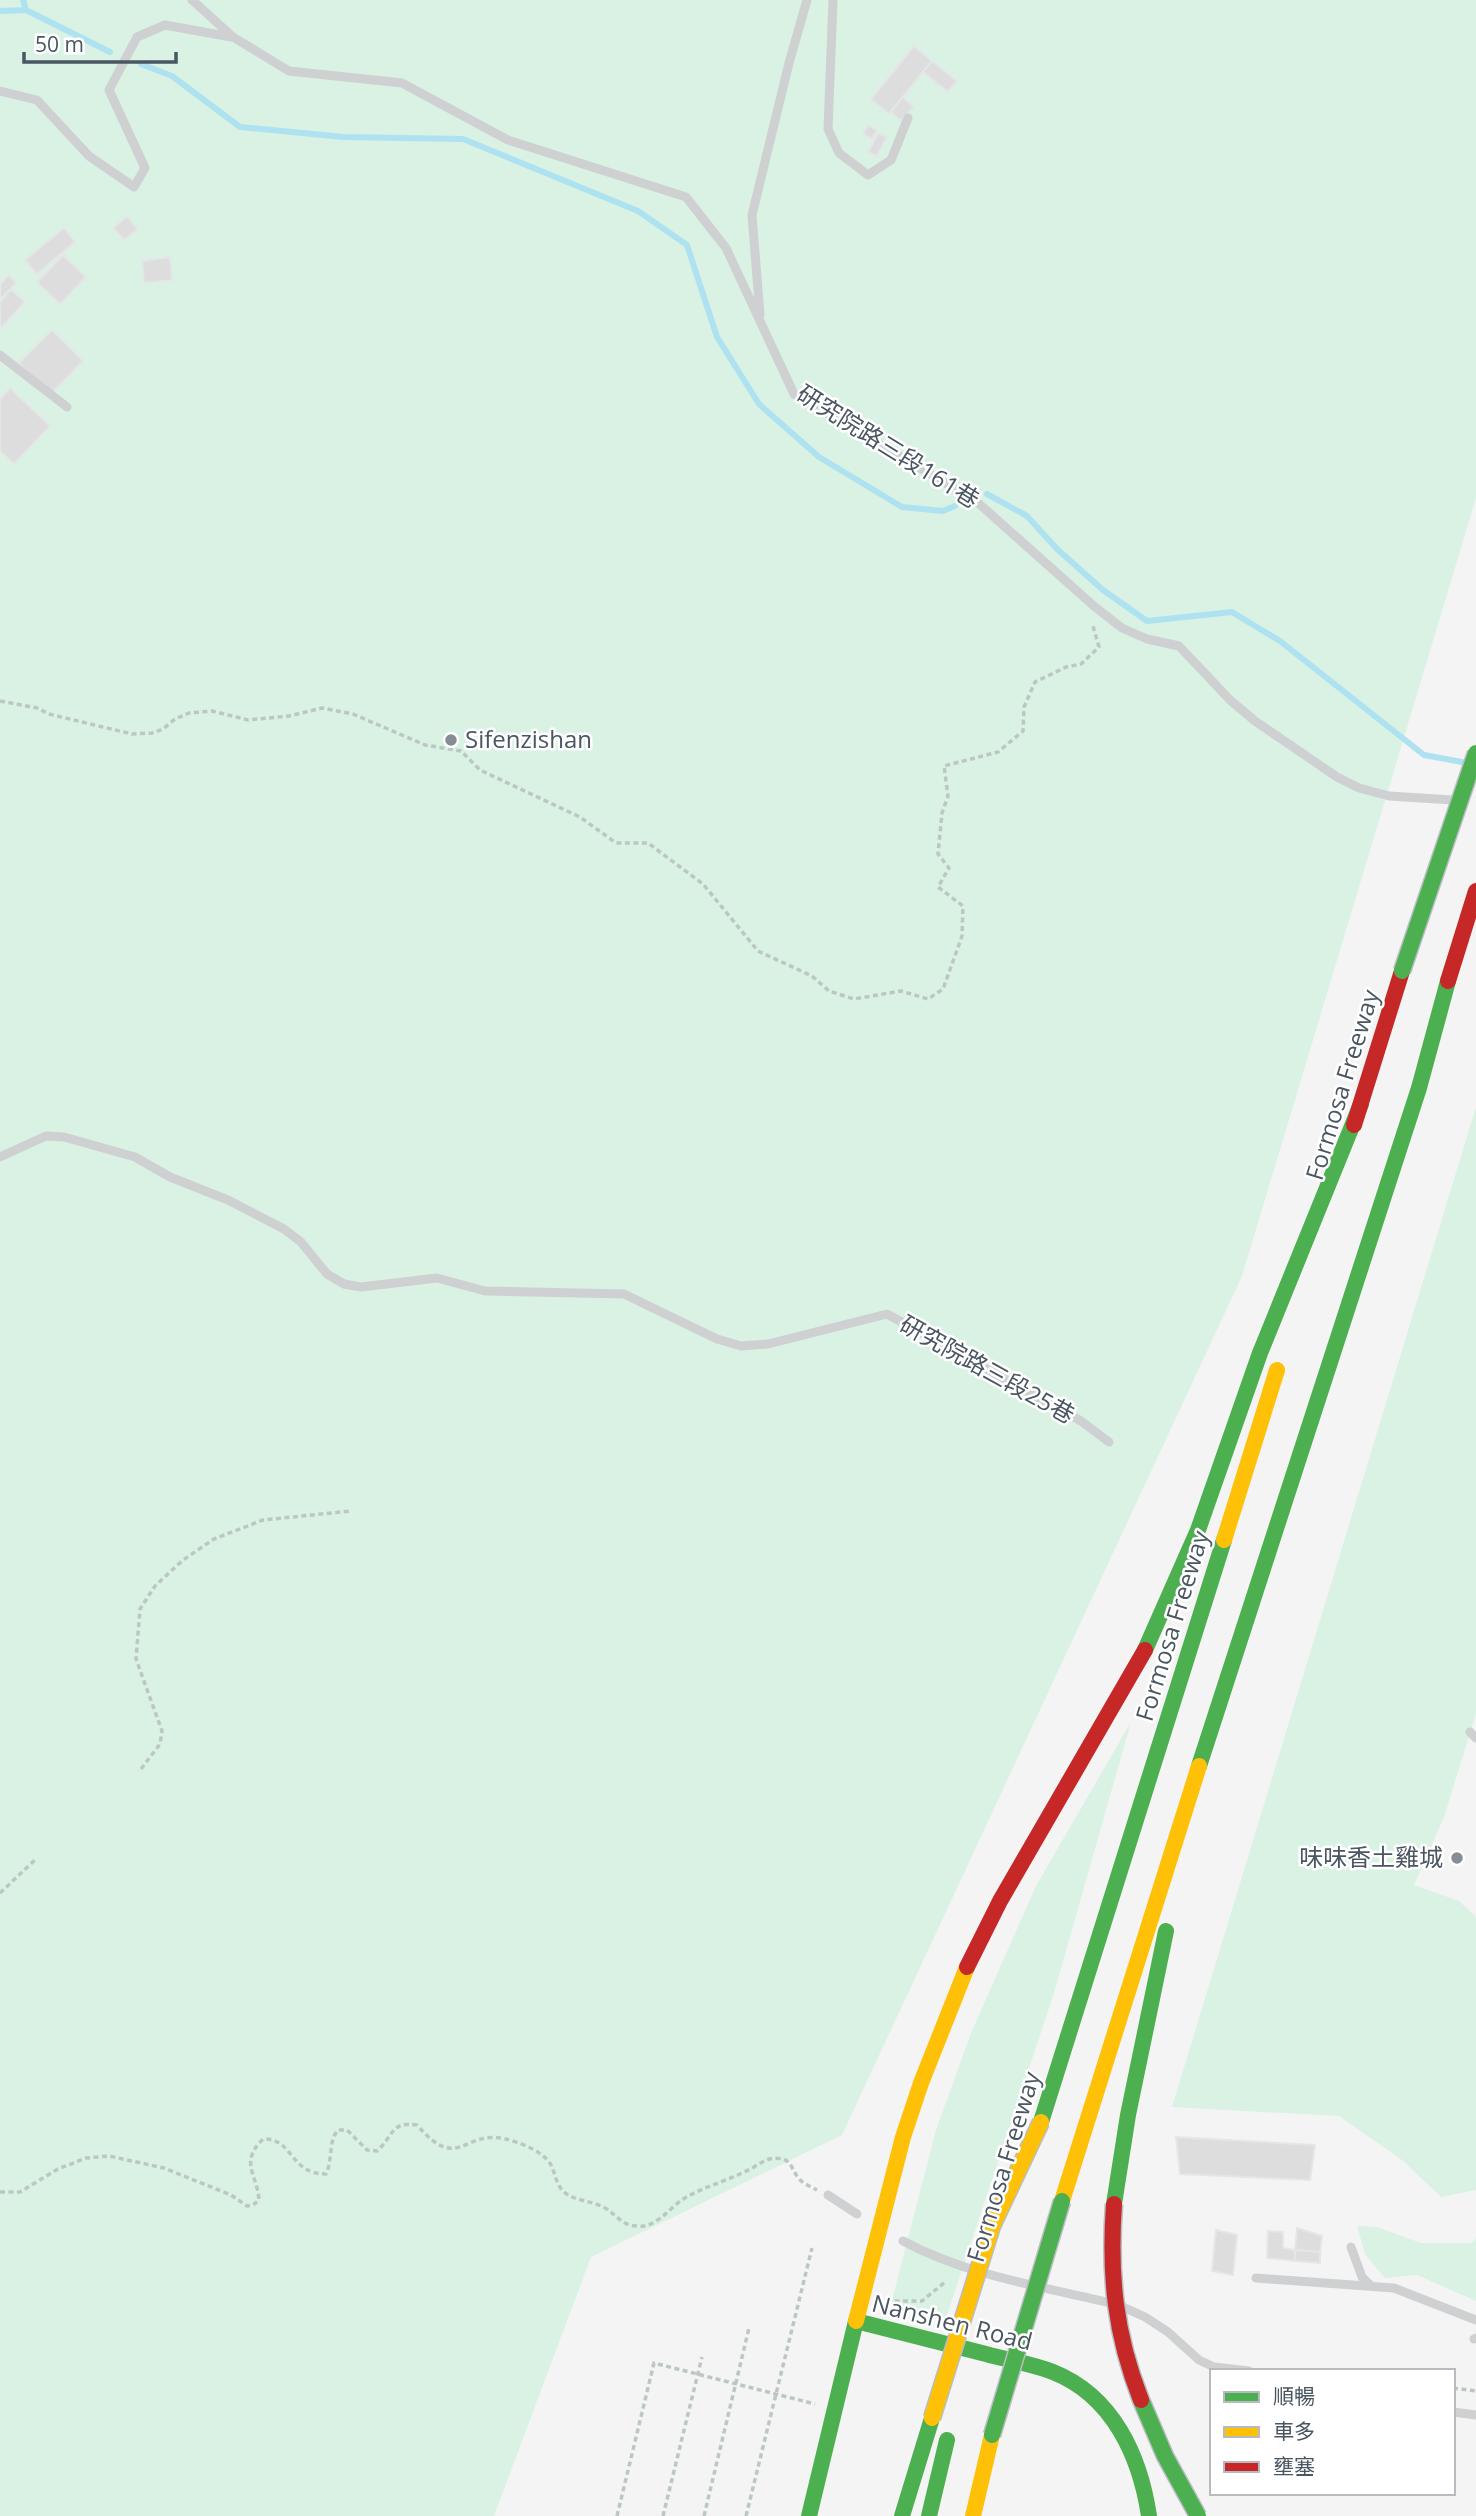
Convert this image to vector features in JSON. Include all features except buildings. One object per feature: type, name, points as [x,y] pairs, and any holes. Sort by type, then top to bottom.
[{"type":"main road","name":"Formosa Freeway","points":[[1298,1303],[1402,971],[1476,753]]},
{"type":"main road","points":[[973,2516],[992,2435],[1062,2201],[1206,1742],[1419,1088],[1476,891]]},
{"type":"main road","points":[[856,2322],[903,2137],[962,1976],[1000,1901],[1149,1643],[1198,1530],[1260,1353],[1361,1104]]},
{"type":"main road","name":"Formosa Freeway","points":[[1009,2227],[1282,1356]]},
{"type":"main road","points":[[1198,2516],[1157,2440],[1125,2353],[1111,2257],[1114,2204],[1128,2115],[1206,1742]]},
{"type":"main road","points":[[902,2516],[992,2227],[1041,2122]]},
{"type":"main road","name":"Formosa Freeway","points":[[989,2293],[997,2266]]},
{"type":"main road","name":"Nanshen Road","points":[[809,2516],[856,2322],[1051,2371],[1072,2381],[1096,2397],[1115,2421],[1132,2454],[1147,2494],[1149,2516]]},
{"type":"main road","points":[[966,2371],[978,2332]]},
{"type":"main road","points":[[929,2516],[950,2424]]},
{"type":"main road","points":[[1132,2454],[1135,2497],[1132,2516]]},
{"type":"lane","name":"研究院路三段161巷","points":[[192,0],[233,37],[289,71],[402,83],[508,140],[686,197],[726,248],[794,394],[976,501],[1122,628],[1147,639],[1179,646],[1230,700],[1255,721],[1337,777],[1359,788],[1389,796],[1476,802]]},
{"type":"lane","points":[[761,324],[752,215],[807,0]]},
{"type":"lane","points":[[834,0],[828,129],[839,153],[868,175],[891,160],[908,118]]},
{"type":"lane","points":[[0,91],[37,100],[89,156],[134,187],[145,168],[109,90],[137,37],[165,25],[233,37]]},
{"type":"lane","points":[[1,358],[67,407]]},
{"type":"lane","name":"研究院路三段25巷","points":[[0,1157],[46,1136],[64,1137],[135,1157],[170,1177],[228,1200],[284,1229],[301,1242],[327,1274],[344,1284],[361,1287],[437,1278],[485,1291],[624,1294],[717,1339],[741,1346],[768,1345],[887,1314],[1080,1421],[1109,1442]]},
{"type":"lane","points":[[828,2196],[857,2214]]},
{"type":"lane","points":[[903,2241],[927,2254],[957,2265],[1121,2306],[1168,2332],[1199,2360],[1214,2367],[1232,2369]]},
{"type":"lane","points":[[1351,2247],[1362,2277],[1370,2285]]},
{"type":"lane","points":[[1256,2278],[1394,2288],[1476,2320]]},
{"type":"lane","points":[[1455,2412],[1476,2415]]},
{"type":"path","points":[[0,701],[37,708],[132,734],[152,733],[163,729],[175,719],[189,713],[212,711],[248,720],[289,716],[322,708],[353,714],[425,745],[461,751],[480,770],[580,817],[616,843],[648,844],[704,884],[758,950],[812,976],[830,991],[854,999],[901,991],[928,999],[943,989],[962,936],[963,906],[938,887],[948,868],[938,854],[942,814],[948,796],[944,766],[998,752],[1023,731],[1024,707],[1035,682],[1066,667],[1081,664],[1099,648],[1091,622],[1095,607]]},
{"type":"path","points":[[141,1769],[160,1744],[162,1731],[136,1659],[140,1609],[155,1586],[183,1560],[214,1539],[264,1520],[351,1511]]},
{"type":"path","points":[[0,1893],[3,1887],[37,1858]]},
{"type":"path","points":[[0,2192],[20,2192],[58,2169],[86,2158],[109,2155],[164,2168],[231,2195],[247,2206],[253,2205],[258,2200],[258,2191],[249,2161],[256,2146],[263,2139],[273,2138],[285,2147],[302,2168],[313,2174],[326,2174],[330,2165],[332,2137],[338,2130],[347,2130],[367,2150],[377,2151],[395,2127],[404,2123],[417,2124],[428,2138],[441,2147],[458,2148],[486,2137],[506,2139],[530,2147],[549,2162],[559,2188],[570,2197],[606,2208],[621,2222],[638,2227],[660,2219],[683,2199],[770,2158],[783,2159],[793,2166],[797,2177],[804,2184],[828,2196]]},
{"type":"path","points":[[746,2516],[811,2248]]},
{"type":"path","points":[[882,2301],[922,2301],[942,2287],[957,2265]]},
{"type":"path","points":[[704,2516],[749,2328]]},
{"type":"path","points":[[663,2516],[702,2357]]},
{"type":"path","points":[[617,2516],[654,2363],[835,2409]]},
{"type":"path","points":[[1455,2388],[1476,2391]]},
{"type":"green space","points":[[0,0],[1476,0],[1476,498],[1242,1276],[842,2135],[591,2257],[494,2516],[0,2516]]},
{"type":"green space","points":[[1476,1107],[1476,1714],[1444,1817],[1414,1885],[1459,1901],[1476,1917],[1476,2190],[1441,2197],[1402,2160],[1339,2116],[1172,2107]]},
{"type":"green space","points":[[1131,1722],[1054,1993],[946,2318],[891,2304],[936,2130],[971,2033],[1036,1886]]},
{"type":"green space","points":[[1357,2226],[1377,2227],[1421,2243],[1472,2243],[1476,2238],[1476,2301],[1417,2275],[1385,2278],[1365,2254]]},
{"type":"waterway","points":[[23,0],[26,10],[110,52]]},
{"type":"waterway","points":[[0,11],[26,10]]},
{"type":"waterway","points":[[141,64],[172,76],[240,127],[343,137],[463,139],[638,211],[687,245],[717,337],[759,404],[819,457],[902,507],[943,511],[955,506]]},
{"type":"waterway","points":[[987,494],[1027,516],[1057,549],[1103,590],[1147,621],[1232,612],[1280,641],[1424,755],[1462,762]]},
{"type":"traffic: fast","points":[[1402,971],[1476,753]]},
{"type":"traffic: fast","points":[[1199,1766],[1419,1088],[1448,981]]},
{"type":"traffic: fast","points":[[1145,1650],[1198,1530],[1260,1353],[1361,1104]]},
{"type":"traffic: fast","points":[[1041,2122],[1224,1540]]},
{"type":"traffic: fast","points":[[1114,2204],[1128,2115],[1166,1931]]},
{"type":"traffic: fast","points":[[992,2435],[1062,2201]]},
{"type":"traffic: fast","points":[[809,2516],[856,2321],[1037,2367],[1074,2383],[1092,2396],[1120,2430],[1139,2472],[1149,2516]]},
{"type":"traffic: fast","points":[[1141,2400],[1165,2456],[1198,2516]]},
{"type":"traffic: fast","points":[[902,2516],[932,2418]]},
{"type":"traffic: fast","points":[[929,2516],[947,2440]]},
{"type":"traffic: slow","points":[[1224,1540],[1277,1370]]},
{"type":"traffic: slow","points":[[1062,2201],[1199,1766]]},
{"type":"traffic: slow","points":[[856,2321],[903,2137],[921,2083],[967,1967]]},
{"type":"traffic: slow","points":[[932,2418],[992,2226],[1041,2122]]},
{"type":"traffic: slow","points":[[973,2516],[992,2435]]},
{"type":"traffic: jam","points":[[1448,981],[1476,891]]},
{"type":"traffic: jam","points":[[1354,1125],[1402,971]]},
{"type":"traffic: jam","points":[[967,1967],[1000,1901],[1145,1650]]},
{"type":"traffic: jam","points":[[1114,2204],[1112,2255],[1116,2304],[1125,2352],[1141,2400]]},
{"type":"place","name":"Sifenzishan","points":[[451,740]]},
{"type":"place","name":"味味香土雞城","points":[[1457,1858]]}]
